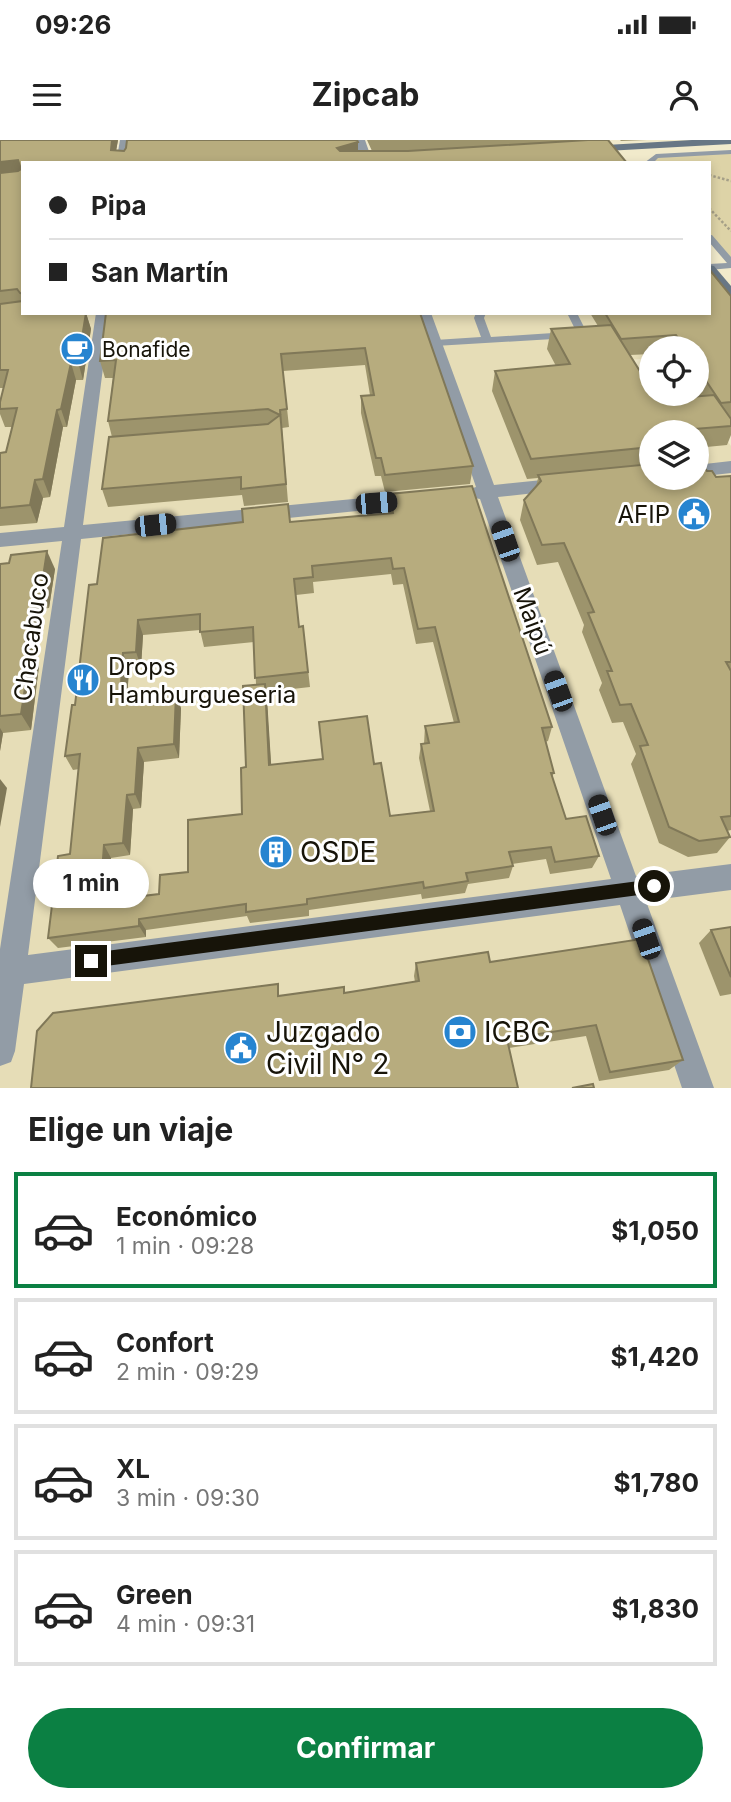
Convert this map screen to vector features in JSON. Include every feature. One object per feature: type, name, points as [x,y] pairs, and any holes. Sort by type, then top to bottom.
[{"type":"main road","points":[[599,146],[652,151],[731,141]]},
{"type":"main road","points":[[599,146],[616,161]]},
{"type":"main road","points":[[711,270],[731,295]]},
{"type":"street","points":[[121,161],[125,140]]},
{"type":"street","points":[[360,140],[364,161]]},
{"type":"street","name":"Chacabuco","points":[[0,1051],[5,972],[72,533],[90,448],[103,315]]},
{"type":"street","name":"Maipú","points":[[425,315],[698,1088]]},
{"type":"street","points":[[709,470],[731,467]]},
{"type":"street","points":[[459,495],[583,482]]},
{"type":"street","points":[[0,540],[432,497]]},
{"type":"street","points":[[5,972],[731,877]]},
{"type":"lane","points":[[649,161],[652,151],[731,152]]},
{"type":"lane","points":[[711,239],[731,263],[711,268]]},
{"type":"lane","points":[[480,315],[487,340]]},
{"type":"lane","points":[[435,344],[570,335],[577,332],[579,327],[573,315]]},
{"type":"path","points":[[711,176],[731,181]]},
{"type":"path","points":[[711,210],[731,231]]},
{"type":"shaded area","points":[[731,152],[731,262],[711,239],[711,161],[650,161],[656,156]]},
{"type":"shaded area","points":[[0,290],[21,311],[21,315],[711,315],[711,312],[731,303],[705,336],[639,336],[639,359],[628,360],[639,378],[639,406],[656,406],[661,415],[713,420],[731,446],[731,1088],[0,1088]]},
{"type":"building","points":[[0,140],[112,140],[111,150],[124,151],[127,140],[357,140],[358,142],[337,148],[340,151],[408,151],[608,140],[625,161],[21,161],[21,169],[18,160],[0,162]]},
{"type":"building","points":[[21,169],[21,293],[17,289],[0,291],[0,173]]},
{"type":"building","points":[[711,271],[731,296],[731,402],[721,403],[709,385],[709,336],[621,339],[606,315],[711,315]]},
{"type":"building","points":[[21,301],[21,315],[86,315],[78,362],[71,363],[61,409],[57,410],[43,479],[35,480],[30,505],[0,508],[0,453],[6,452],[17,408],[0,409],[8,370],[0,370],[0,304]]},
{"type":"building","points":[[106,315],[421,315],[473,466],[385,475],[381,458],[376,458],[361,396],[374,395],[365,348],[281,354],[287,409],[280,410],[286,484],[241,489],[241,477],[102,489],[109,437],[268,424],[280,415],[268,409],[108,421],[116,360],[100,361]]},
{"type":"building","points":[[611,325],[639,370],[639,406],[709,406],[709,395],[714,395],[731,419],[731,426],[709,428],[709,420],[639,420],[639,448],[531,459],[495,371],[570,364],[551,329]]},
{"type":"building","points":[[639,465],[639,490],[709,490],[709,471],[716,477],[731,476],[731,662],[726,662],[731,671],[731,816],[721,817],[730,837],[699,841],[669,827],[640,746],[648,745],[631,704],[620,705],[607,671],[612,671],[588,613],[594,612],[564,543],[542,545],[524,500],[541,481],[538,475]]},
{"type":"building","points":[[472,486],[552,727],[542,728],[554,773],[551,773],[566,819],[586,816],[599,856],[555,862],[551,847],[509,852],[513,866],[466,873],[468,881],[424,888],[423,882],[307,899],[307,904],[246,912],[246,904],[139,919],[139,926],[48,938],[58,856],[70,854],[80,754],[65,756],[72,705],[75,705],[89,585],[97,584],[103,538],[243,522],[242,509],[288,504],[290,522],[393,513],[389,494]],"holes":[[[391,558],[393,569],[404,568],[418,629],[435,627],[459,722],[425,726],[429,743],[421,744],[434,811],[390,816],[381,763],[374,764],[367,716],[319,722],[323,759],[269,765],[265,684],[243,686],[246,767],[241,768],[242,814],[188,820],[188,872],[160,875],[159,894],[100,901],[104,845],[123,843],[127,795],[135,794],[138,748],[174,744],[176,693],[120,700],[123,653],[136,652],[138,620],[200,614],[200,632],[253,627],[255,678],[308,672],[303,626],[299,627],[294,579],[313,577],[312,566]]]},
{"type":"building","points":[[47,551],[41,590],[34,591],[24,650],[31,649],[21,714],[0,716],[0,564],[9,563],[11,555]]},
{"type":"building","points":[[731,927],[731,977],[711,930]]},
{"type":"building","points":[[641,939],[683,1060],[610,1072],[596,1025],[507,1039],[518,1088],[31,1088],[37,1031],[53,1013],[278,984],[278,996],[344,987],[344,993],[419,981],[416,963],[488,952],[490,962]]},
{"type":"building","points":[[593,1084],[594,1088],[572,1088]]},
{"type":"place","name":"Bonafide","points":[[77,349]]},
{"type":"place","name":"AFIP","points":[[694,514]]},
{"type":"place","name":"Drops Hamburgueseria","points":[[83,680]]},
{"type":"place","name":"OSDE","points":[[276,852]]},
{"type":"place","name":"ICBC","points":[[460,1032]]},
{"type":"place","name":"Juzgado Civil N° 2","points":[[241,1048]]},
{"type":"route","points":[[91,961],[654,886]]}]
